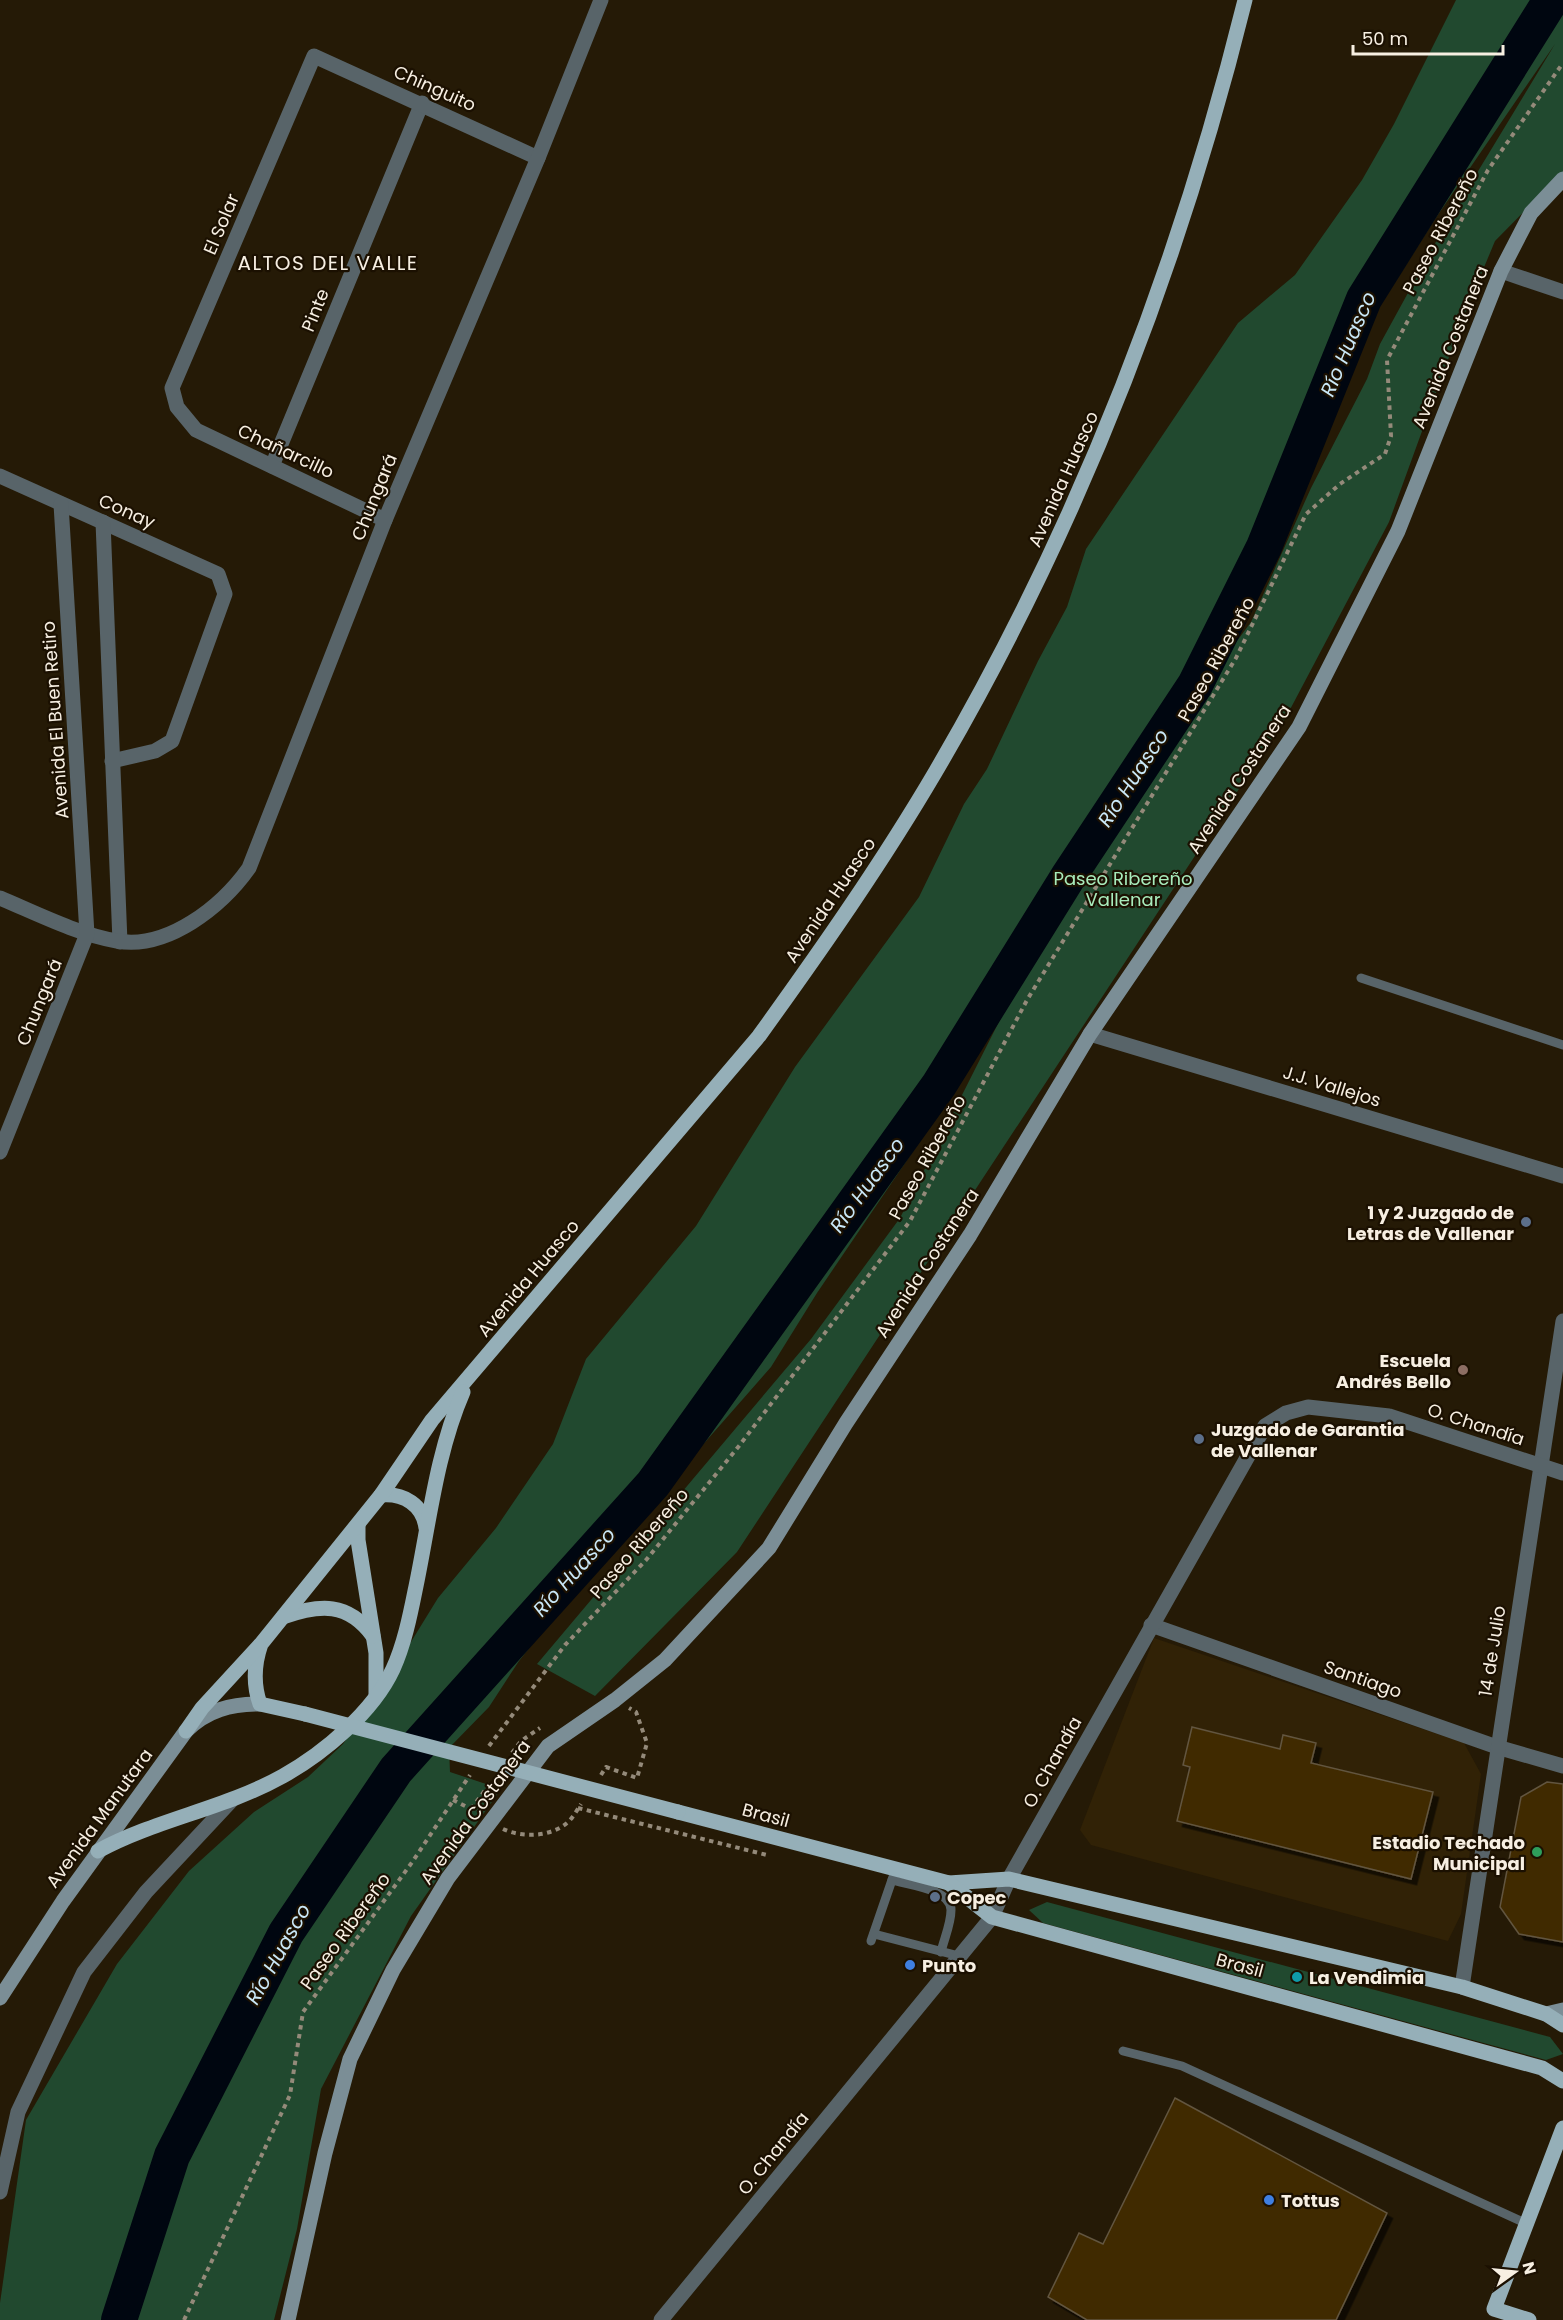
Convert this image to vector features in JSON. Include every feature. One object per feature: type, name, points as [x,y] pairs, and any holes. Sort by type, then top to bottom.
[{"type":"main road","name":"Avenida Huasco","points":[[261,1704],[255,1684],[256,1658],[261,1644],[381,1495],[421,1432],[469,1379],[759,1036],[869,878],[969,713],[1051,554],[1086,478],[1141,341],[1202,163],[1245,0]]},
{"type":"main road","name":"Avenida Costanera","points":[[288,2320],[350,2060],[393,1970],[448,1878],[548,1746],[615,1700],[665,1660],[769,1548],[846,1423],[970,1235],[1090,1034],[1299,728],[1398,531],[1501,271],[1531,213],[1563,179]]},
{"type":"main road","points":[[98,1851],[150,1826],[232,1800],[285,1775],[310,1758],[356,1719],[376,1696],[393,1669],[409,1621],[449,1430],[469,1379]]},
{"type":"main road","points":[[381,1495],[397,1495],[413,1503],[423,1517],[426,1534]]},
{"type":"main road","points":[[358,1525],[374,1637],[376,1696]]},
{"type":"main road","points":[[283,1617],[310,1608],[335,1609],[358,1619],[374,1637]]},
{"type":"main road","points":[[186,1731],[202,1708],[261,1644]]},
{"type":"main road","name":"Avenida Manutara","points":[[0,1998],[98,1851],[186,1731],[210,1712],[243,1704],[261,1704]]},
{"type":"main road","name":"Brasil","points":[[261,1704],[678,1812],[894,1875],[949,1883],[1009,1879],[1462,1987],[1546,2014],[1563,2025]]},
{"type":"main road","name":"Brasil","points":[[949,1883],[992,1917],[1542,2068],[1563,2081]]},
{"type":"main road","points":[[1546,2014],[1563,2010]]},
{"type":"main road","points":[[1542,2068],[1563,2072]]},
{"type":"main road","points":[[1529,2320],[1492,2314],[1563,2128]]},
{"type":"street","name":"Chungará","points":[[120,942],[155,937],[190,924],[223,900],[249,868],[385,520],[538,158],[601,0]]},
{"type":"street","name":"Chinguito","points":[[314,56],[422,103],[538,158]]},
{"type":"street","name":"El Solar","points":[[177,407],[172,388],[314,56]]},
{"type":"street","name":"Pinte","points":[[272,466],[422,103]]},
{"type":"street","points":[[1501,271],[1563,292]]},
{"type":"street","name":"Chañarcillo","points":[[177,407],[196,430],[385,520]]},
{"type":"street","name":"Conay","points":[[0,476],[218,574],[225,594],[172,741],[155,751],[112,761]]},
{"type":"street","name":"Avenida El Buen Retiro","points":[[61,504],[87,934]]},
{"type":"street","points":[[0,898],[87,934],[120,942],[103,522]]},
{"type":"street","name":"Chungará","points":[[0,1152],[87,934]]},
{"type":"street","name":"J.J. Vallejos","points":[[1090,1034],[1563,1176]]},
{"type":"street","name":"14 de Julio","points":[[1462,1987],[1563,1322]]},
{"type":"street","name":"O. Chandía","points":[[661,2320],[992,1917],[1009,1879],[1265,1426],[1286,1413],[1308,1407],[1389,1416],[1563,1473]]},
{"type":"street","name":"Santiago","points":[[1151,1625],[1497,1747],[1563,1766]]},
{"type":"street","points":[[0,2192],[18,2112],[84,1972],[146,1893],[232,1800]]},
{"type":"lane","points":[[1361,978],[1563,1045]]},
{"type":"lane","points":[[941,1952],[951,1912],[946,1899],[939,1893],[894,1875],[872,1938],[959,1956]]},
{"type":"lane","points":[[1123,2051],[1182,2066],[1525,2223]]},
{"type":"path","name":"Paseo Ribereño","points":[[483,1755],[565,1645],[646,1560],[739,1446],[910,1221],[1027,1000],[1236,658],[1306,514],[1340,484],[1385,454],[1391,436],[1387,360],[1488,170],[1563,63]]},
{"type":"path","name":"Paseo Ribereño","points":[[184,2320],[290,2095],[303,2012],[413,1861],[471,1773]]},
{"type":"shaded area","points":[[1154,1638],[1464,1743],[1481,1774],[1461,1914],[1448,1941],[1091,1845],[1080,1830]]},
{"type":"green space","name":"Paseo Ribereño Vallenar","points":[[1456,0],[1563,0],[1563,172],[1495,241],[1465,313],[1389,522],[1285,719],[737,1552],[595,1696],[537,1664],[811,1339],[900,1218],[1022,976],[1055,917],[1036,917],[952,1054],[962,1079],[817,1293],[771,1367],[571,1595],[519,1661],[489,1707],[449,1748],[450,1772],[501,1789],[411,1916],[321,2089],[297,2229],[274,2320],[0,2320],[0,2303],[26,2120],[117,1964],[189,1871],[254,1812],[308,1777],[343,1744],[390,1676],[438,1598],[496,1528],[553,1444],[586,1359],[696,1226],[795,1067],[919,897],[964,804],[987,769],[1038,661],[1067,607],[1086,549],[1238,323],[1295,275],[1362,180],[1394,124]],"holes":[[[1555,44],[1443,229],[1380,344],[1367,379],[1311,488],[1251,622],[1231,649],[1217,679],[1114,825],[1213,646],[1255,548],[1344,363],[1435,219]]]},
{"type":"green space","points":[[1047,1902],[1550,2037],[1563,2054],[1546,2060],[1043,1923],[1029,1910]]},
{"type":"building","points":[[1192,1727],[1280,1749],[1283,1735],[1316,1743],[1311,1763],[1433,1792],[1411,1879],[1177,1821],[1190,1767],[1183,1765]]},
{"type":"building","name":"Estadio Techado Municipal","points":[[1547,1782],[1563,1784],[1563,1942],[1519,1934],[1500,1907],[1521,1797]]},
{"type":"building","points":[[1175,2098],[1387,2213],[1336,2320],[1087,2320],[1048,2297],[1079,2233],[1103,2244]]},
{"type":"waterway","name":"Río Huasco","points":[[119,2320],[172,2156],[286,1933],[396,1770],[653,1484],[939,1085],[1068,877],[1195,685],[1264,547],[1364,299],[1551,0]]},
{"type":"place","name":"1 y 2 Juzgado de Letras de Vallenar","points":[[1526,1222]]},
{"type":"place","name":"Escuela Andrés Bello","points":[[1463,1370]]},
{"type":"place","name":"Juzgado de Garantia de Vallenar","points":[[1199,1439]]},
{"type":"place","name":"Estadio Techado Municipal","points":[[1537,1852]]},
{"type":"place","name":"Copec","points":[[935,1897]]},
{"type":"place","name":"Punto","points":[[910,1965]]},
{"type":"place","name":"La Vendimia","points":[[1297,1977]]},
{"type":"place","name":"Tottus","points":[[1269,2200]]},
{"type":"district","name":"ALTOS DEL VALLE","points":[[328,263]]}]
